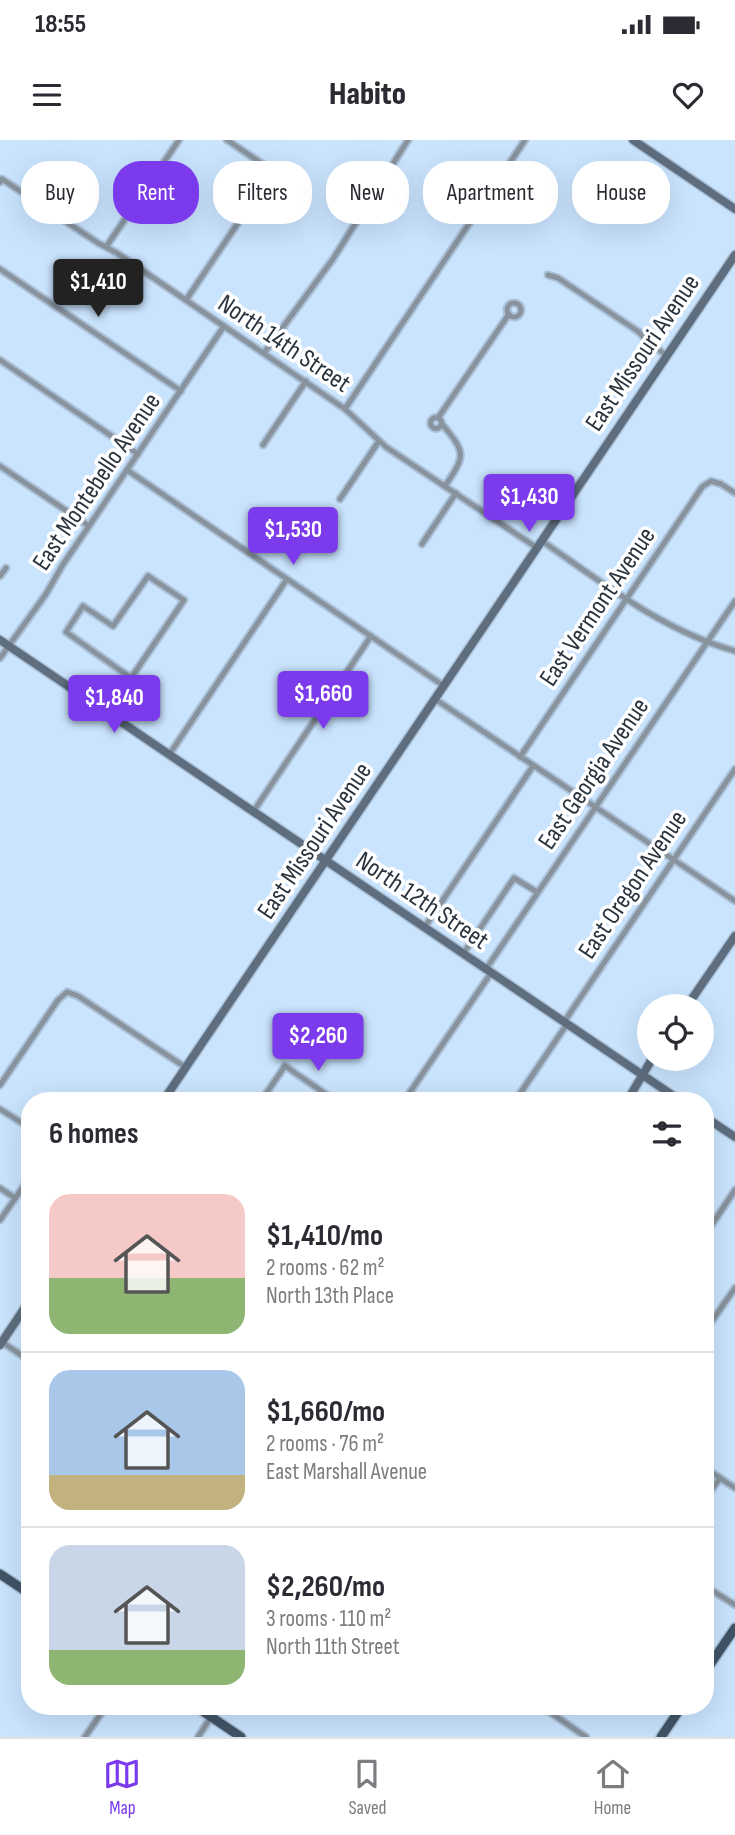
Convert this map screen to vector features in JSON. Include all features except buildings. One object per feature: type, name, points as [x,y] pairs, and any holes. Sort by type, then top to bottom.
[{"type":"main road","points":[[634,140],[735,209]]},
{"type":"main road","name":"East Missouri Avenue","points":[[169,1092],[735,255]]},
{"type":"main road","name":"North 12th Street","points":[[0,640],[668,1092]]},
{"type":"main road","points":[[695,994],[735,936]]},
{"type":"main road","points":[[633,1092],[645,1071]]},
{"type":"main road","points":[[714,1123],[735,1138]]},
{"type":"main road","points":[[1,1343],[21,1313]]},
{"type":"main road","points":[[0,1574],[21,1588]]},
{"type":"main road","points":[[714,1659],[735,1628]]},
{"type":"main road","points":[[208,1715],[241,1737]]},
{"type":"main road","points":[[661,1737],[676,1715]]},
{"type":"street","points":[[106,247],[179,140]]},
{"type":"street","points":[[186,300],[273,171],[227,140]]},
{"type":"street","points":[[264,353],[333,259],[408,140]]},
{"type":"street","points":[[345,408],[525,140]]},
{"type":"street","name":"North 14th Street","points":[[1,181],[106,247],[345,408],[379,441],[445,486],[682,632],[735,651]]},
{"type":"street","points":[[0,269],[181,391]]},
{"type":"street","points":[[548,275],[558,278],[639,332],[666,355]]},
{"type":"street","points":[[445,486],[460,464],[461,456],[455,440],[440,421],[509,314]]},
{"type":"street","name":"East Montebello Avenue","points":[[0,657],[224,326]]},
{"type":"street","points":[[0,360],[138,454]]},
{"type":"street","points":[[263,445],[306,382]]},
{"type":"street","points":[[340,499],[379,441]]},
{"type":"street","points":[[0,466],[89,526]]},
{"type":"street","points":[[127,470],[444,686]]},
{"type":"street","name":"East Vermont Avenue","points":[[520,757],[702,487],[711,481],[735,493]]},
{"type":"street","points":[[422,544],[456,493]]},
{"type":"street","points":[[0,576],[6,568]]},
{"type":"street","points":[[148,576],[184,600],[131,678],[66,632],[83,606],[113,626],[148,576]]},
{"type":"street","points":[[169,755],[287,579]]},
{"type":"street","name":"East Georgia Avenue","points":[[410,1092],[537,892],[735,601]]},
{"type":"street","points":[[253,812],[372,636]]},
{"type":"street","points":[[435,699],[735,901]]},
{"type":"street","points":[[424,928],[533,765]]},
{"type":"street","name":"East Oregon Avenue","points":[[521,1092],[735,769]]},
{"type":"street","points":[[463,954],[514,878],[537,892]]},
{"type":"street","points":[[0,1085],[58,1000],[67,992],[78,996],[186,1067]]},
{"type":"street","points":[[267,1092],[285,1066],[323,1092]]},
{"type":"street","points":[[0,1109],[21,1122]]},
{"type":"street","points":[[0,1188],[15,1198]]},
{"type":"street","points":[[0,1220],[21,1190]]},
{"type":"street","points":[[714,1222],[735,1190]]},
{"type":"street","points":[[714,1318],[735,1288]]},
{"type":"street","points":[[1,1343],[21,1355]]},
{"type":"street","points":[[714,1474],[735,1488]]},
{"type":"street","points":[[714,1486],[720,1478]]},
{"type":"street","points":[[714,1592],[735,1605]]},
{"type":"street","points":[[85,1737],[100,1715]]},
{"type":"street","points":[[554,1715],[586,1737]]},
{"type":"street","points":[[198,1737],[211,1717]]}]
